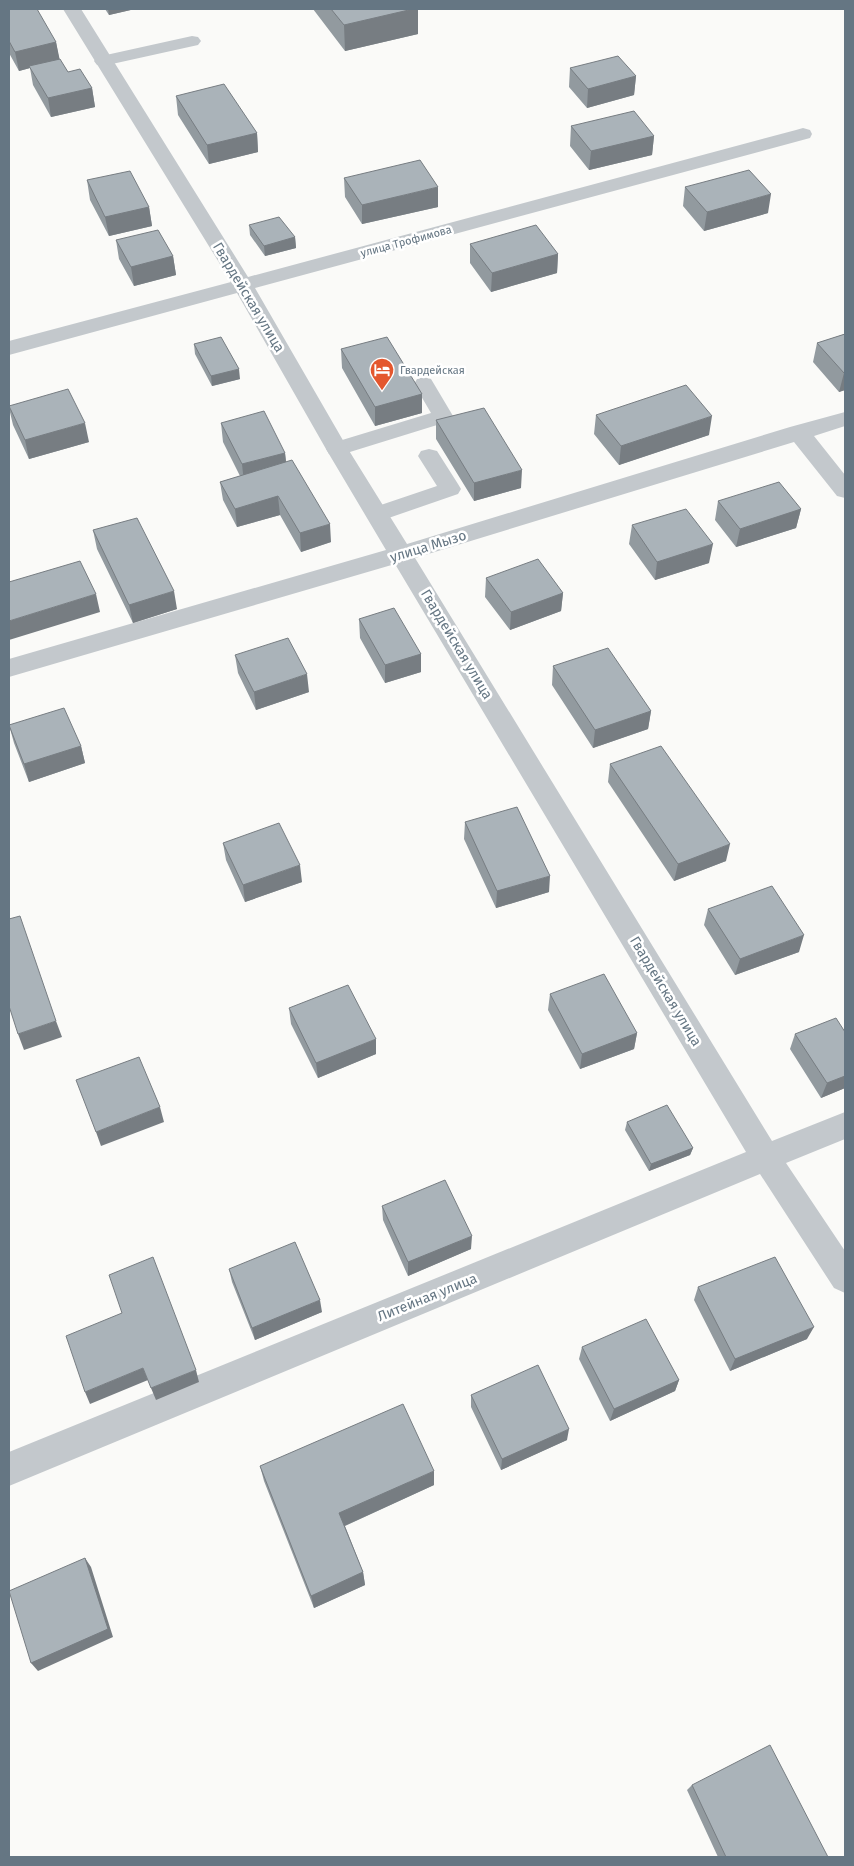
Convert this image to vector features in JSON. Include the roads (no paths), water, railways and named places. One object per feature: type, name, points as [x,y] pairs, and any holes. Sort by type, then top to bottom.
[{"type":"street","name":"Гвардейская улица","points":[[72,9],[103,62],[243,285],[337,449],[766,1158],[845,1278]]},
{"type":"street","name":"улица Трофимова","points":[[9,348],[803,134]]},
{"type":"street","name":"улица Мызо","points":[[9,668],[402,554],[845,419]]},
{"type":"street","points":[[798,432],[845,490]]},
{"type":"street","name":"Литейная улица","points":[[9,1469],[845,1124]]},
{"type":"lane","points":[[103,62],[192,41]]},
{"type":"lane","points":[[337,449],[443,416],[424,384]]},
{"type":"lane","points":[[377,514],[450,489],[429,456]]},
{"type":"place","name":"Гвардейская","points":[[382,391]]}]
